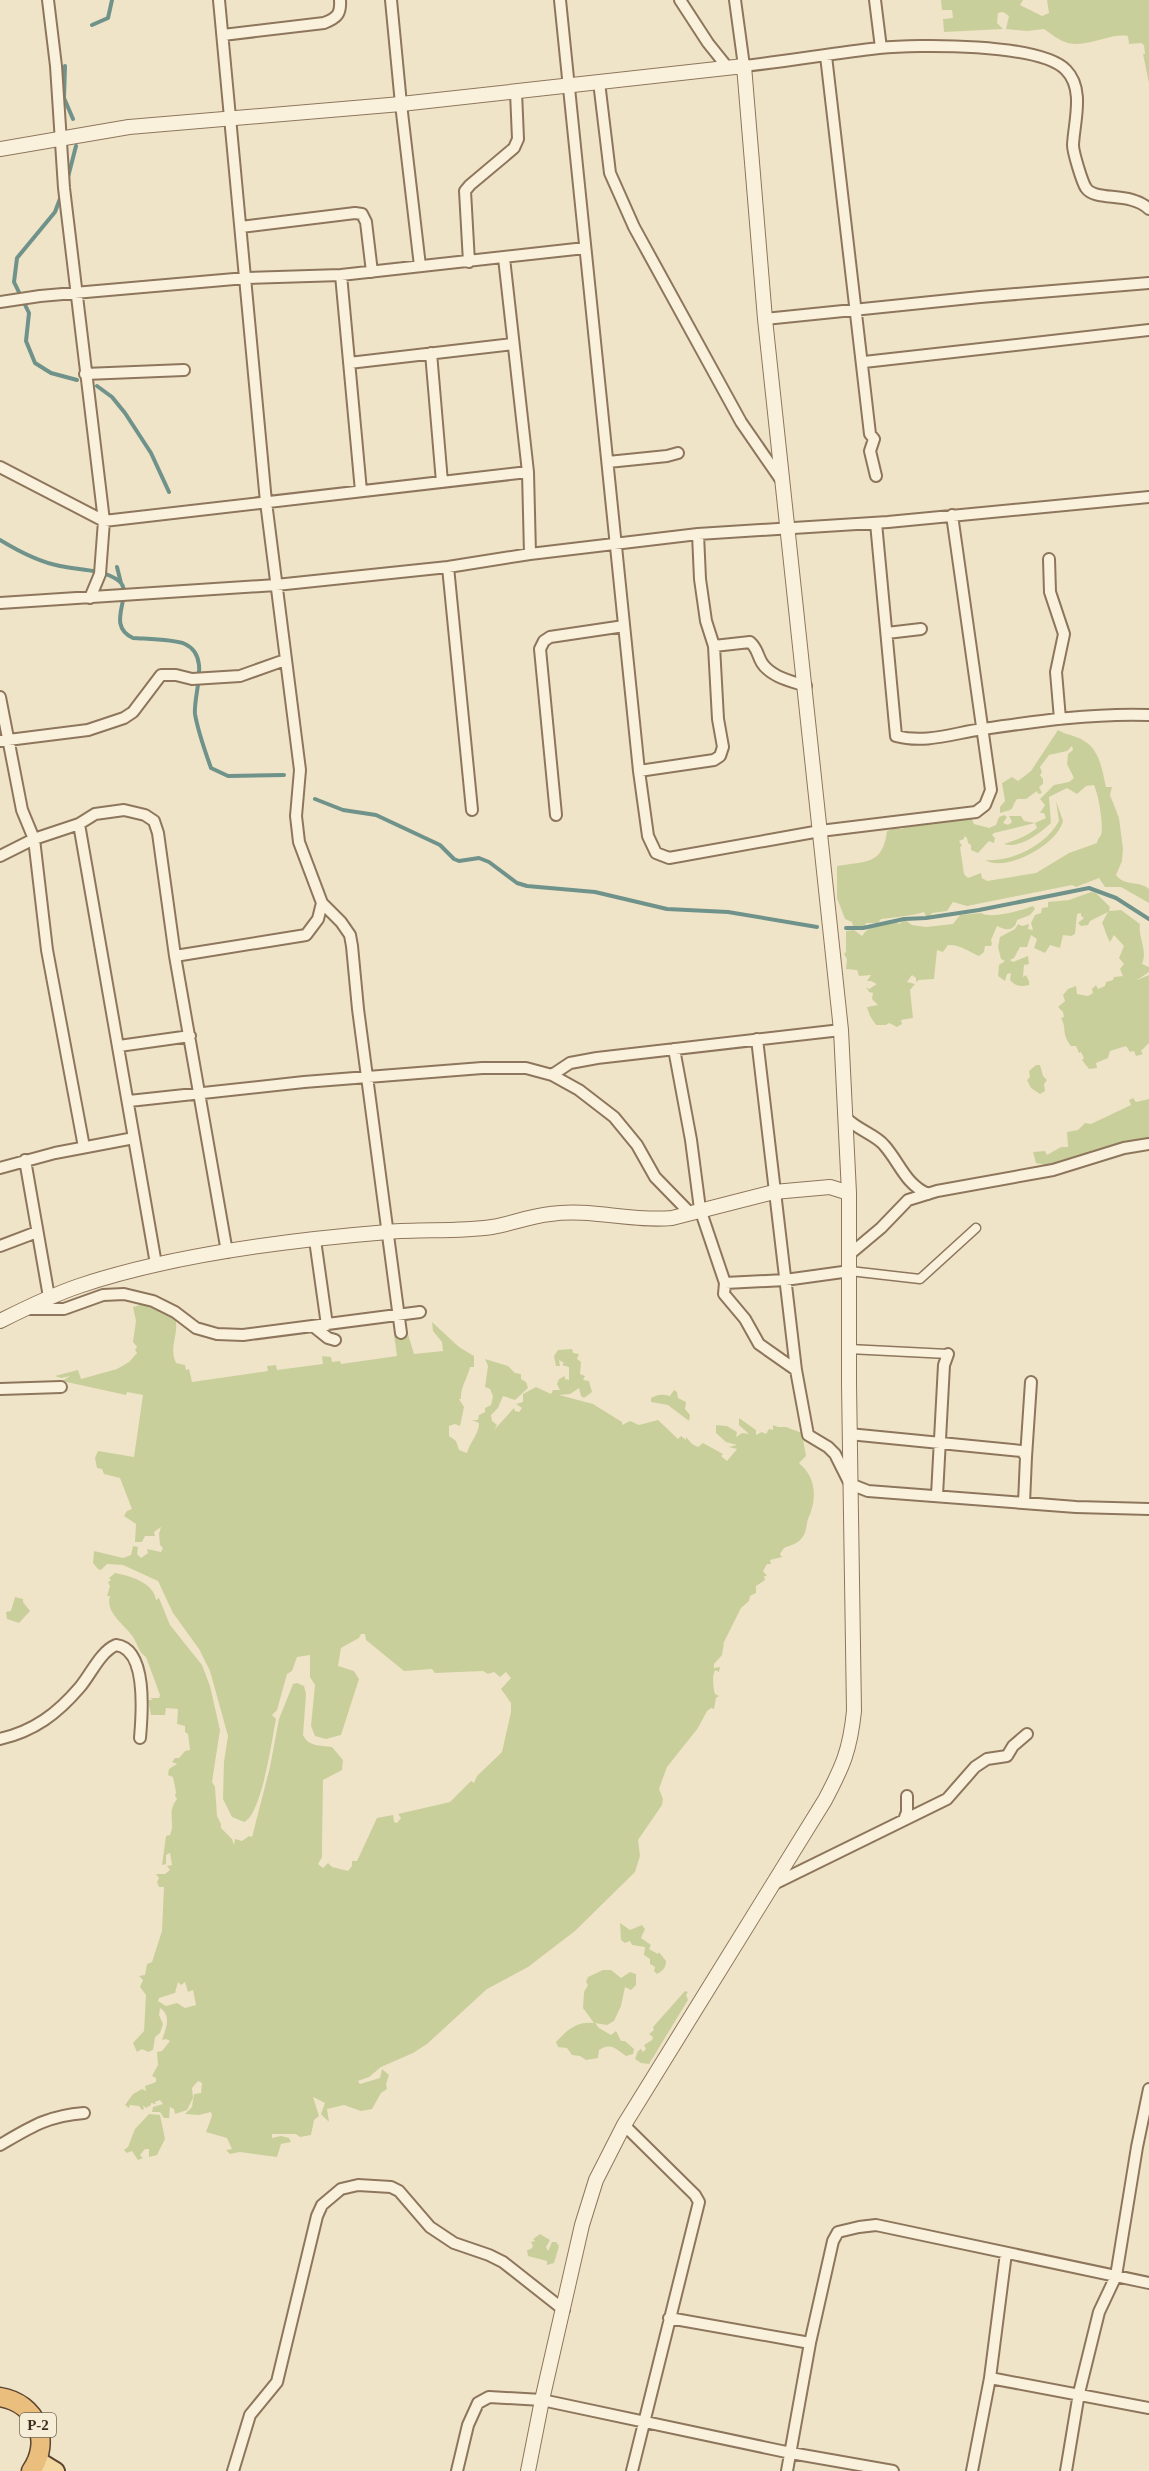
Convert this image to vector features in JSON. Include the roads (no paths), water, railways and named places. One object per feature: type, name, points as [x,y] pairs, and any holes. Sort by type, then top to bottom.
[{"type":"highway","name":"P-2","points":[[0,2397],[18,2402],[34,2418],[41,2438],[34,2466]]},
{"type":"main road","points":[[34,2466],[56,2471]]},
{"type":"street","points":[[48,0],[76,293],[104,521],[100,574],[90,598]]},
{"type":"street","points":[[219,0],[266,502],[300,771],[296,816],[299,842],[322,903],[350,935],[401,1333]]},
{"type":"street","points":[[223,35],[324,23],[336,18],[341,10],[340,0]]},
{"type":"street","points":[[391,0],[420,266]]},
{"type":"street","points":[[560,0],[639,771],[648,836],[656,853],[669,858],[820,831],[976,812],[985,805],[991,790],[952,515]]},
{"type":"street","points":[[680,0],[708,43],[728,68]]},
{"type":"street","points":[[528,2471],[582,2225],[597,2180],[624,2125],[776,1883],[825,1800],[844,1764],[851,1742],[854,1711],[849,1434],[849,1193],[841,1030],[765,319],[744,66],[735,0]]},
{"type":"street","points":[[875,0],[881,48]]},
{"type":"street","points":[[0,149],[129,127],[516,92],[881,48],[952,47],[1027,52],[1066,69],[1072,79],[1076,94],[1077,117],[1073,147],[1086,189],[1095,195],[1130,198],[1149,209]]},
{"type":"street","points":[[826,56],[858,310],[870,434],[874,439],[870,451],[876,476]]},
{"type":"street","points":[[599,82],[610,173],[634,227],[741,422],[783,482]]},
{"type":"street","points":[[469,262],[465,191],[514,148],[518,139],[516,92]]},
{"type":"street","points":[[241,227],[362,214],[366,222],[372,272]]},
{"type":"street","points":[[0,302],[40,296],[246,278],[341,275],[585,248]]},
{"type":"street","points":[[504,258],[528,472],[530,554]]},
{"type":"street","points":[[341,275],[361,491]]},
{"type":"street","points":[[765,319],[980,297],[1149,283]]},
{"type":"street","points":[[864,362],[1149,330]]},
{"type":"street","points":[[349,363],[513,344]]},
{"type":"street","points":[[431,353],[442,482]]},
{"type":"street","points":[[86,376],[184,370]]},
{"type":"street","points":[[608,462],[678,453]]},
{"type":"street","points":[[0,467],[104,521],[528,472]]},
{"type":"street","points":[[0,603],[276,585],[448,567],[530,554],[698,534],[876,523],[1149,496]]},
{"type":"street","points":[[876,523],[896,736],[920,740],[981,729],[1096,715],[1149,715]]},
{"type":"street","points":[[639,771],[714,760],[720,756],[723,747],[718,719],[714,646],[706,621],[700,579],[698,534]]},
{"type":"street","points":[[1049,559],[1050,592],[1064,634],[1056,672],[1060,719]]},
{"type":"street","points":[[448,567],[472,810]]},
{"type":"street","points":[[556,814],[540,649],[544,641],[550,637],[624,626]]},
{"type":"street","points":[[887,633],[921,629]]},
{"type":"street","points":[[714,646],[750,642],[759,651],[762,662],[780,678],[806,686]]},
{"type":"street","points":[[4,740],[88,730],[124,718],[133,712],[161,675],[176,675],[192,679],[240,676],[285,660]]},
{"type":"street","points":[[0,697],[4,740],[22,810],[34,839],[47,950],[84,1147]]},
{"type":"street","points":[[0,856],[34,839],[79,824],[95,814],[124,810],[145,815],[154,821],[158,833],[175,956],[227,1252]]},
{"type":"street","points":[[79,824],[156,1264]]},
{"type":"street","points":[[175,956],[306,934],[314,928],[322,903]]},
{"type":"street","points":[[552,1075],[570,1063],[841,1030]]},
{"type":"street","points":[[119,1046],[190,1036]]},
{"type":"street","points":[[757,1039],[796,1370],[808,1435],[835,1454],[850,1484],[868,1491],[1024,1503],[1149,1509]]},
{"type":"street","points":[[674,1049],[691,1140],[695,1211],[725,1283],[724,1294],[745,1319],[759,1344],[796,1370]]},
{"type":"street","points":[[129,1101],[199,1092],[482,1068],[526,1068],[552,1075],[579,1090],[614,1117],[637,1145],[655,1177],[695,1211]]},
{"type":"street","points":[[846,1118],[855,1128],[884,1144],[916,1189],[928,1194]]},
{"type":"street","points":[[0,1168],[25,1160],[134,1138]]},
{"type":"street","points":[[850,1254],[882,1228],[908,1200],[928,1194],[1053,1170],[1149,1144]]},
{"type":"street","points":[[25,1160],[49,1297]]},
{"type":"street","points":[[0,1321],[80,1285],[156,1264],[227,1252],[388,1232],[491,1227],[550,1214],[592,1213],[657,1219],[672,1218],[774,1192],[830,1187],[849,1193]]},
{"type":"street","points":[[725,1283],[785,1280],[850,1271],[920,1279],[976,1228]]},
{"type":"street","points":[[0,1246],[37,1232]]},
{"type":"street","points":[[315,1240],[327,1325]]},
{"type":"street","points":[[24,1309],[64,1309],[103,1295],[124,1294],[153,1301],[175,1312],[196,1328],[217,1335],[243,1335],[420,1312]]},
{"type":"street","points":[[313,1326],[334,1340]]},
{"type":"street","points":[[849,1349],[948,1354],[944,1365],[937,1495]]},
{"type":"street","points":[[1024,1503],[1025,1451],[1031,1382]]},
{"type":"street","points":[[0,1389],[61,1387]]},
{"type":"street","points":[[849,1434],[940,1445],[1025,1451]]},
{"type":"street","points":[[0,1739],[30,1731],[43,1723],[80,1688],[105,1653],[116,1645],[126,1648],[133,1656],[139,1671],[143,1709],[140,1738]]},
{"type":"street","points":[[776,1883],[947,1798],[975,1767],[987,1759],[1007,1756],[1012,1746],[1027,1734]]},
{"type":"street","points":[[904,1820],[907,1812],[907,1796]]},
{"type":"street","points":[[1066,2471],[1079,2393],[1099,2312],[1116,2276],[1149,2089]]},
{"type":"street","points":[[0,2145],[36,2124],[61,2115],[84,2113]]},
{"type":"street","points":[[624,2125],[695,2195],[699,2202],[632,2471]]},
{"type":"street","points":[[1137,2147],[1149,2150]]},
{"type":"street","points":[[233,2471],[250,2415],[277,2382],[316,2216],[322,2205],[341,2189],[358,2185],[391,2187],[399,2191],[430,2227],[454,2243],[503,2262],[564,2310]]},
{"type":"street","points":[[787,2471],[810,2343],[833,2241],[838,2232],[876,2225],[1149,2283]]},
{"type":"street","points":[[972,2471],[990,2378],[1006,2253]]},
{"type":"street","points":[[669,2318],[810,2343]]},
{"type":"street","points":[[990,2378],[1149,2408]]},
{"type":"street","points":[[457,2471],[468,2425],[478,2403],[489,2397],[542,2400],[791,2453],[893,2471]]},
{"type":"waterway","points":[[92,25],[108,18],[112,0]]},
{"type":"waterway","points":[[65,66],[64,98],[73,119]]},
{"type":"waterway","points":[[68,177],[76,146]]},
{"type":"waterway","points":[[61,196],[55,212],[17,258],[14,282],[29,313],[26,341],[35,363],[51,373],[77,380]]},
{"type":"waterway","points":[[97,386],[112,397],[125,413],[151,453],[169,492]]},
{"type":"waterway","points":[[0,540],[44,562],[106,574],[119,581],[124,594],[120,618],[125,632],[133,638],[180,642],[193,650],[197,657],[199,676],[195,714],[211,768],[228,776],[284,775]]},
{"type":"waterway","points":[[117,567],[121,583]]},
{"type":"waterway","points":[[315,799],[343,810],[376,815],[440,845],[454,859],[459,861],[479,858],[489,862],[517,883],[527,886],[595,892],[667,909],[728,912],[817,927]]},
{"type":"waterway","points":[[846,928],[863,928],[904,919],[979,910],[1089,888],[1116,898],[1149,919]]}]
